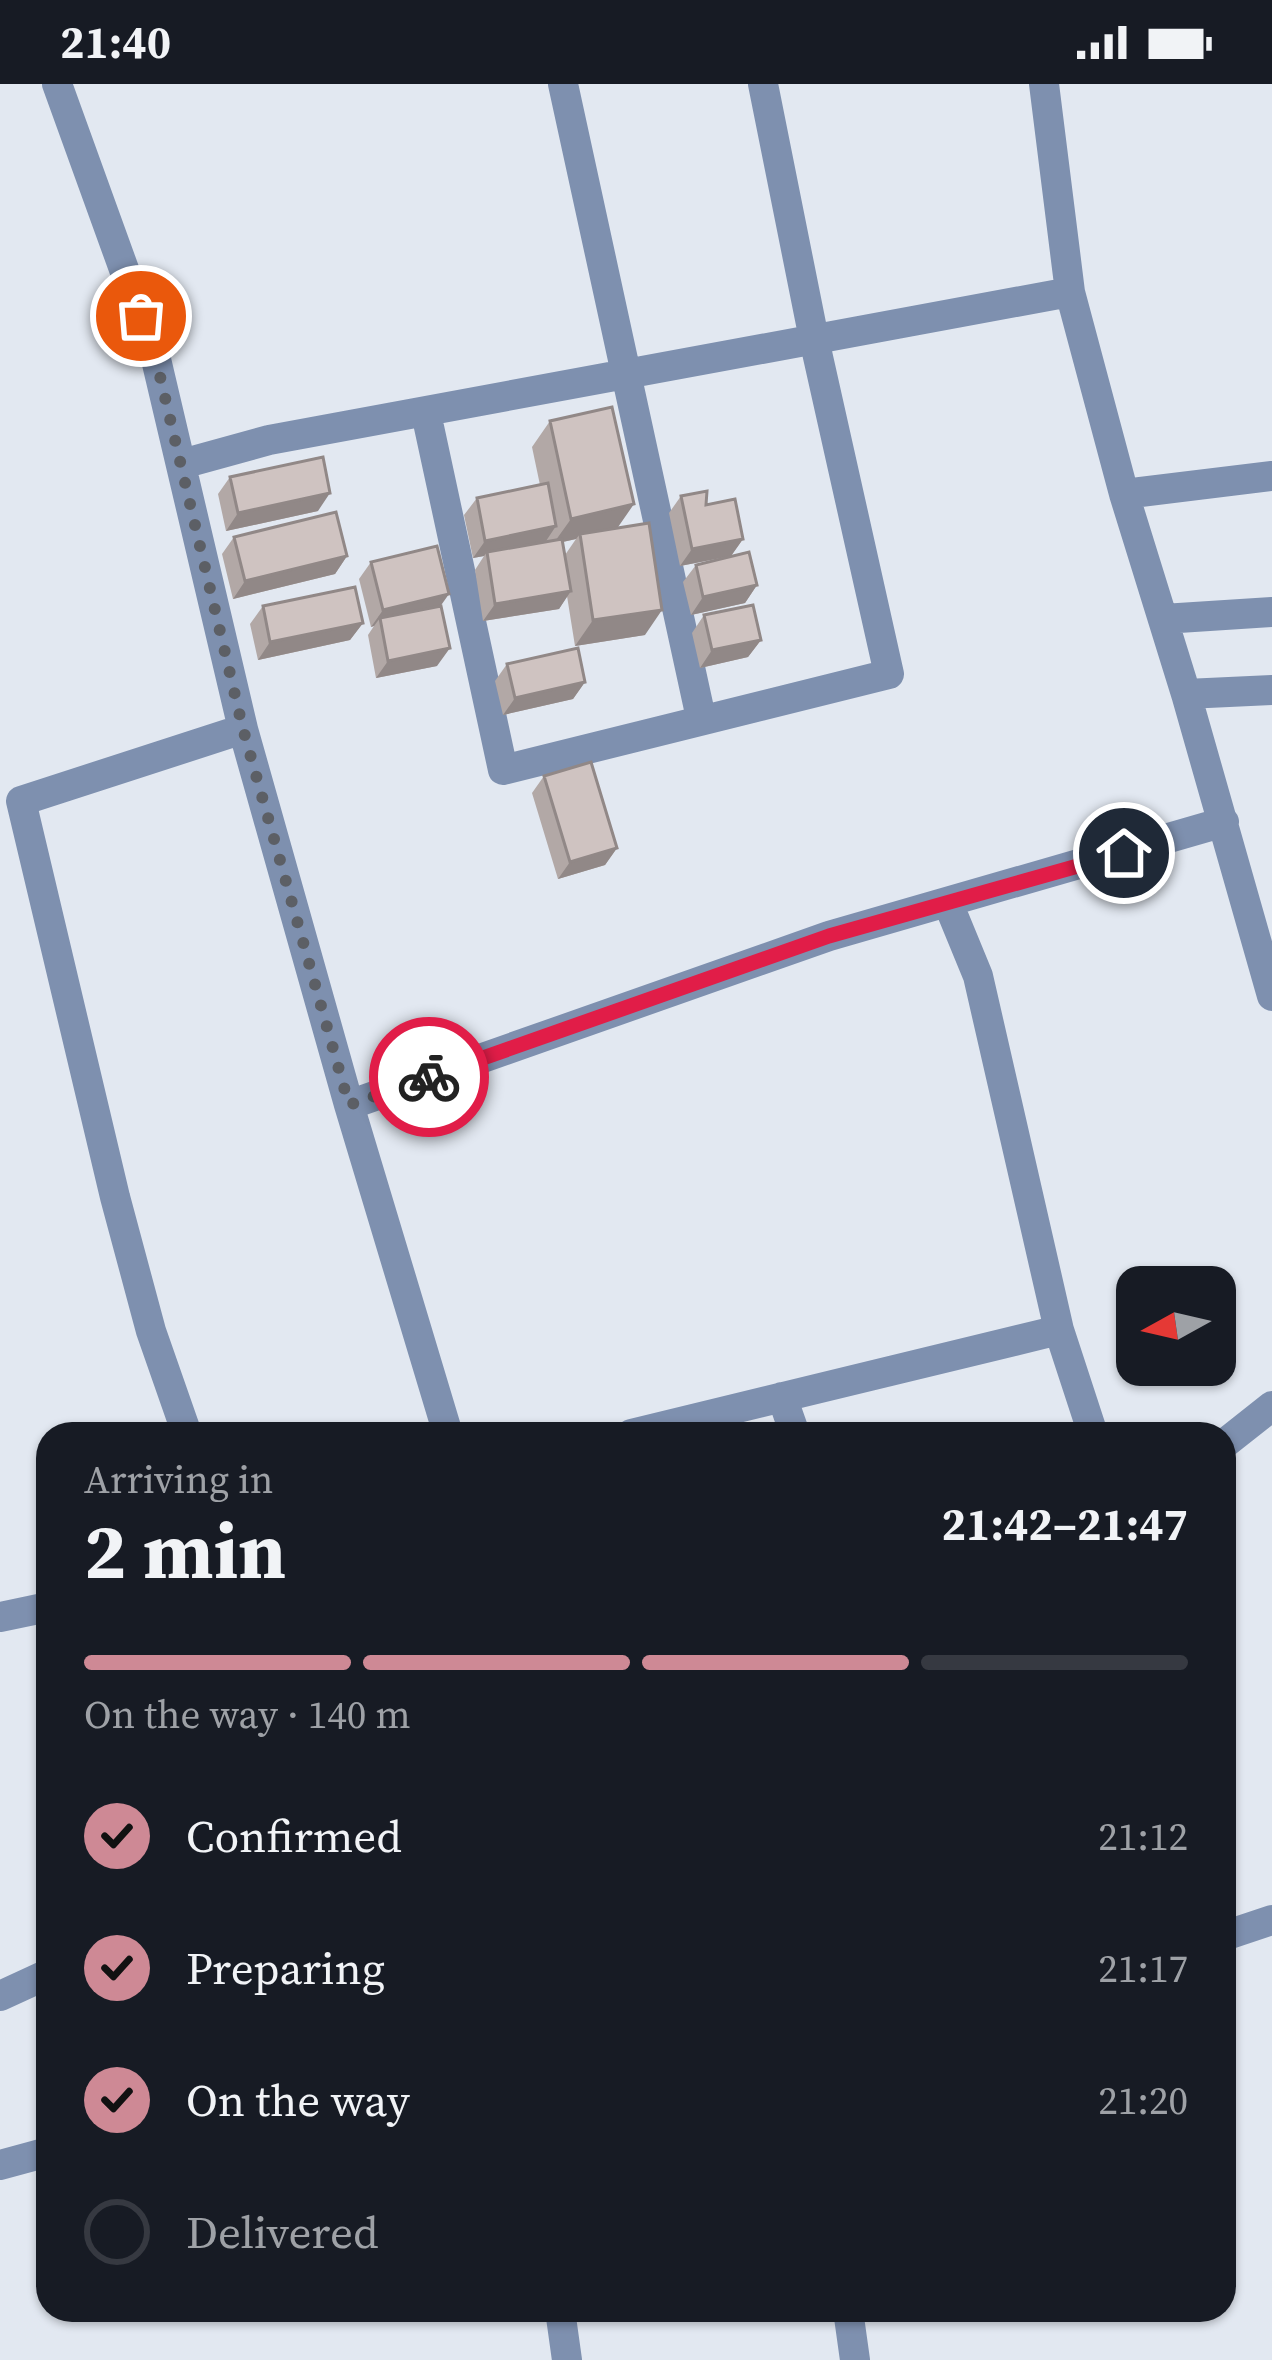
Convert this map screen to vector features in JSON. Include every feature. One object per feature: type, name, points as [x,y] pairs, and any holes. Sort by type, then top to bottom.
[{"type":"street","points":[[57,84],[155,355],[243,729],[444,1422]]},
{"type":"street","points":[[563,84],[701,718]]},
{"type":"street","points":[[426,413],[502,770],[889,674],[763,84]]},
{"type":"street","points":[[1044,84],[1070,292],[1124,494],[1272,996]]},
{"type":"street","points":[[182,464],[269,440],[1070,292]]},
{"type":"street","points":[[1124,494],[1272,476]]},
{"type":"street","points":[[1163,619],[1272,612]]},
{"type":"street","points":[[1186,694],[1272,690]]},
{"type":"street","points":[[183,1422],[151,1331],[6,803],[243,729]]},
{"type":"street","points":[[349,1105],[829,936],[1224,822]]},
{"type":"street","points":[[948,903],[978,976],[1059,1330],[1090,1422]]},
{"type":"street","points":[[680,1422],[1059,1330]]},
{"type":"street","points":[[782,1397],[791,1422]]},
{"type":"street","points":[[1236,1434],[1272,1406]]},
{"type":"street","points":[[0,1617],[36,1610]]},
{"type":"street","points":[[1236,1932],[1272,1920]]},
{"type":"street","points":[[0,1996],[36,1980]]},
{"type":"street","points":[[2,2154],[36,2153]]},
{"type":"street","points":[[562,2322],[567,2360]]},
{"type":"street","points":[[850,2322],[855,2360]]},
{"type":"building","points":[[612,407],[634,504],[571,519],[550,421]]},
{"type":"building","points":[[323,457],[330,493],[238,513],[230,477]]},
{"type":"building","points":[[548,483],[556,526],[485,541],[477,498]]},
{"type":"building","points":[[707,491],[706,505],[735,499],[743,539],[692,549],[681,496]]},
{"type":"building","points":[[336,512],[347,556],[245,581],[234,537]]},
{"type":"building","points":[[649,523],[662,610],[593,620],[580,534]]},
{"type":"building","points":[[562,539],[571,591],[495,604],[487,552]]},
{"type":"building","points":[[437,546],[449,594],[383,610],[371,562]]},
{"type":"building","points":[[749,552],[757,585],[703,597],[696,565]]},
{"type":"building","points":[[355,587],[363,623],[270,642],[263,606]]},
{"type":"building","points":[[753,605],[761,640],[712,650],[704,615]]},
{"type":"building","points":[[441,606],[450,648],[388,661],[380,618]]},
{"type":"building","points":[[578,648],[585,682],[515,698],[507,664]]},
{"type":"building","points":[[591,762],[617,848],[570,862],[544,776]]},
{"type":"way so far","points":[[141,316],[155,355],[243,729],[349,1105],[429,1077]]},
{"type":"route","points":[[429,1077],[829,936],[1124,853]]}]
